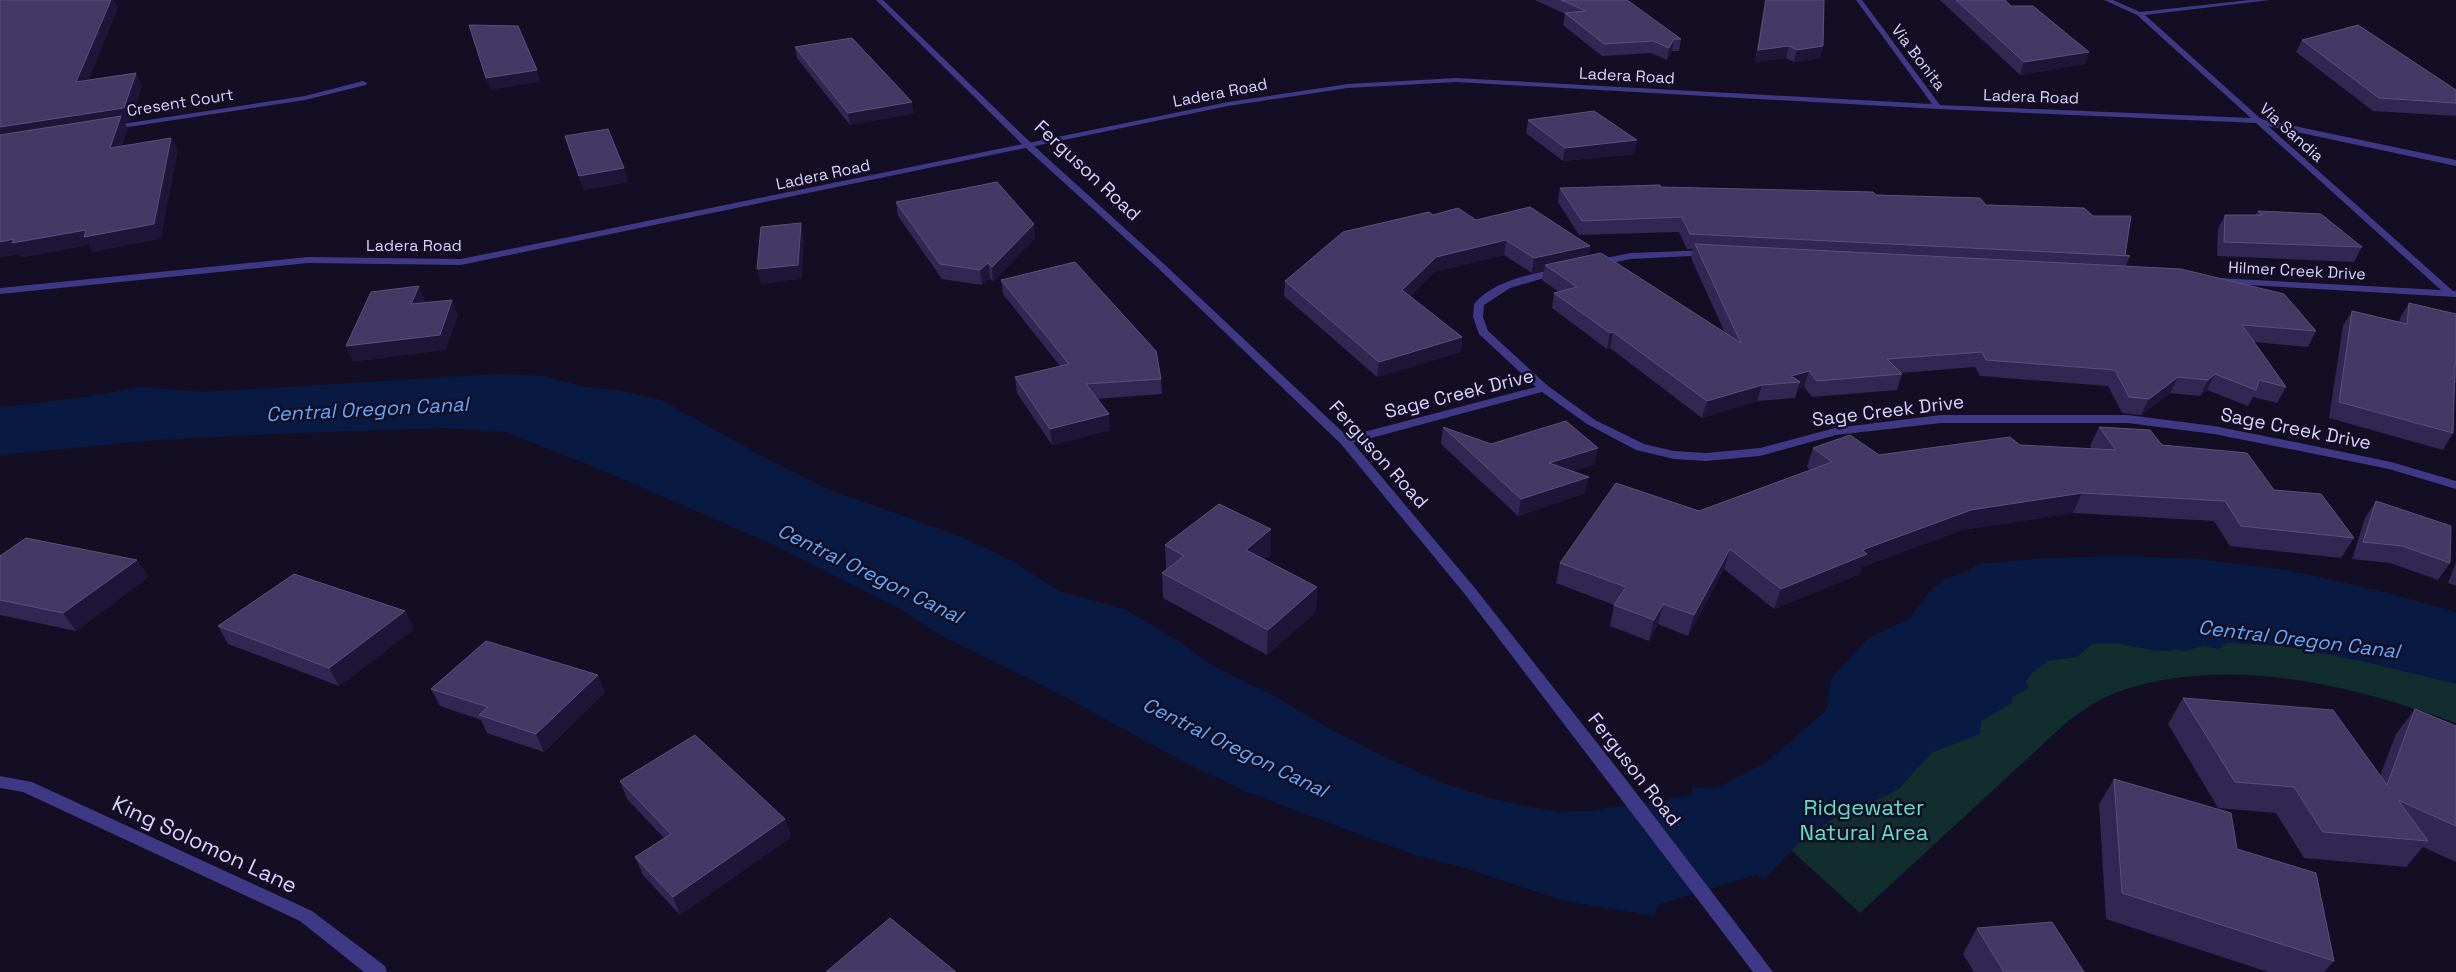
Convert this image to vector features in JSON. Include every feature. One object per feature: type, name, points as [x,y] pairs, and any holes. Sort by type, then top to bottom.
[{"type":"street","name":"Ferguson Road","points":[[879,0],[1030,147],[1161,266],[1345,441],[1468,590],[1618,781],[1764,972]]},
{"type":"street","name":"Via Bonita","points":[[1859,0],[1938,107]]},
{"type":"street","name":"Via Sandia","points":[[2107,0],[2139,14],[2257,121],[2454,294]]},
{"type":"street","points":[[2139,14],[2267,0]]},
{"type":"street","name":"Ladera Road","points":[[0,291],[308,260],[461,262],[1030,147],[1228,104],[1348,86],[1456,80],[1938,107],[2257,121],[2456,163]]},
{"type":"street","name":"Cresent Court","points":[[98,130],[305,98],[363,83]]},
{"type":"street","points":[[1587,264],[1631,256],[1724,254]]},
{"type":"street","points":[[1544,388],[1483,332],[1478,317],[1479,304],[1492,292],[1508,283],[1570,268]]},
{"type":"street","name":"Hilmer Creek Drive","points":[[2212,280],[2454,294]]},
{"type":"street","name":"Sage Creek Drive","points":[[1345,441],[1544,388],[1591,422],[1640,447],[1674,455],[1706,458],[1760,452],[1835,432],[1941,419],[2128,419],[2214,430],[2300,447],[2391,466],[2456,485]]},
{"type":"street","name":"King Solomon Lane","points":[[0,782],[26,786],[306,916],[378,972]]},
{"type":"green space","name":"Ridgewater Natural Area","points":[[2046,615],[2456,657],[2456,723],[2376,697],[2291,679],[2248,675],[2206,675],[2164,680],[2123,690],[2080,712],[2067,722],[1860,913],[1758,820]]},
{"type":"water","name":"Central Oregon Canal","points":[[499,374],[544,376],[584,387],[618,390],[661,400],[760,455],[830,490],[954,534],[1007,558],[1059,591],[1124,609],[1179,641],[1208,663],[1269,693],[1332,730],[1385,757],[1443,783],[1501,801],[1559,812],[1589,811],[1689,796],[1693,787],[1715,789],[1767,762],[1826,711],[1831,679],[1868,638],[1911,618],[1927,594],[1944,579],[1966,572],[1978,564],[2047,558],[2123,556],[2199,559],[2287,570],[2377,590],[2456,612],[2456,684],[2365,662],[2284,646],[2227,643],[2218,649],[2203,646],[2184,651],[2174,649],[2156,651],[2116,643],[2092,644],[2077,657],[2048,661],[2033,672],[2026,682],[2029,688],[2012,697],[2012,703],[1981,721],[1980,734],[1931,753],[1899,789],[1859,809],[1844,811],[1799,843],[1764,879],[1755,875],[1657,905],[1655,916],[1565,901],[1468,869],[1412,854],[1242,790],[1182,761],[1054,691],[940,635],[897,607],[774,545],[607,472],[506,432],[443,428],[297,433],[155,440],[0,455],[0,407],[79,398],[142,387],[203,392]]},
{"type":"building","points":[[0,0],[111,0],[76,82],[136,73],[124,108],[0,127]]},
{"type":"building","points":[[1561,0],[1627,0],[1681,39],[1674,39],[1669,48],[1653,41],[1604,44],[1565,13],[1586,11]]},
{"type":"building","points":[[1766,0],[1824,0],[1823,46],[1797,50],[1789,46],[1758,50]]},
{"type":"building","points":[[1956,0],[2005,0],[2011,6],[2033,6],[2089,52],[2024,62]]},
{"type":"building","points":[[469,25],[518,26],[537,70],[486,78]]},
{"type":"building","points":[[2358,25],[2456,90],[2456,103],[2379,98],[2302,40]]},
{"type":"building","points":[[852,38],[912,102],[848,113],[795,47]]},
{"type":"building","points":[[1594,111],[1637,140],[1565,148],[1528,120]]},
{"type":"building","points":[[121,116],[110,148],[171,138],[154,224],[84,237],[86,230],[12,243],[14,239],[0,242],[0,135]]},
{"type":"building","points":[[608,129],[624,168],[579,176],[565,136]]},
{"type":"building","points":[[997,182],[1034,224],[992,267],[988,263],[980,270],[940,264],[896,202]]},
{"type":"building","points":[[1660,185],[1660,187],[1873,192],[1876,195],[1980,198],[1986,205],[2084,208],[2093,216],[2131,216],[2125,255],[2130,256],[1690,234],[1682,217],[1582,221],[1560,188]]},
{"type":"building","points":[[1530,207],[1590,246],[1534,258],[1506,240],[1436,257],[1402,290],[1462,337],[1379,362],[1285,281],[1343,232],[1429,212],[1433,215],[1458,208],[1476,220]]},
{"type":"building","points":[[2258,211],[2321,214],[2362,247],[2224,242],[2225,215],[2262,215]]},
{"type":"building","points":[[801,223],[798,265],[757,269],[761,227]]},
{"type":"building","points":[[1695,244],[2181,269],[2284,294],[2316,331],[2242,325],[2286,387],[2259,380],[2256,390],[2215,374],[2208,380],[2178,377],[2149,399],[2129,397],[2115,370],[1986,360],[1982,352],[1887,359],[1902,374],[1817,381],[1809,371],[1791,376],[1800,382],[1762,385],[1707,401],[1613,332],[1610,333],[1554,293],[1577,287],[1545,265],[1601,253],[1741,343]]},
{"type":"building","points":[[1075,262],[1156,351],[1161,379],[1086,384],[1109,414],[1050,429],[1015,377],[1069,364],[1001,280]]},
{"type":"building","points":[[419,286],[411,304],[452,300],[440,335],[346,346],[371,292]]},
{"type":"building","points":[[2409,303],[2456,314],[2453,433],[2339,402],[2352,311],[2407,324]]},
{"type":"building","points":[[1566,421],[1598,448],[1549,463],[1589,477],[1521,499],[1443,427],[1491,444]]},
{"type":"building","points":[[2099,427],[2150,430],[2162,445],[2247,453],[2274,490],[2321,494],[2354,538],[2241,526],[2225,501],[2082,493],[1971,510],[1862,550],[1867,554],[1781,589],[1730,549],[1694,615],[1663,604],[1654,620],[1614,605],[1626,587],[1560,563],[1616,483],[1699,511],[1832,462],[1813,448],[1850,435],[1879,455],[2010,437],[2020,445],[2116,450]]},
{"type":"building","points":[[2376,501],[2451,526],[2450,563],[2402,546],[2363,542]]},
{"type":"building","points":[[1219,504],[1271,529],[1246,550],[1317,587],[1268,630],[1162,573],[1184,556],[1165,545]]},
{"type":"building","points":[[26,538],[137,560],[63,613],[0,600],[0,556]]},
{"type":"building","points":[[294,574],[405,611],[329,668],[218,626]]},
{"type":"building","points":[[486,641],[598,675],[536,734],[479,715],[488,707],[431,689]]},
{"type":"building","points":[[2183,698],[2333,710],[2387,785],[2415,709],[2456,726],[2456,826],[2398,800],[2428,841],[2323,832],[2294,787],[2235,782]]},
{"type":"building","points":[[695,735],[785,819],[673,897],[635,857],[671,834],[620,781]]},
{"type":"building","points":[[2114,779],[2231,813],[2237,849],[2316,873],[2334,961],[2122,893]]},
{"type":"building","points":[[890,918],[956,972],[826,972]]},
{"type":"building","points":[[2052,922],[2084,972],[2004,972],[1977,928]]}]
